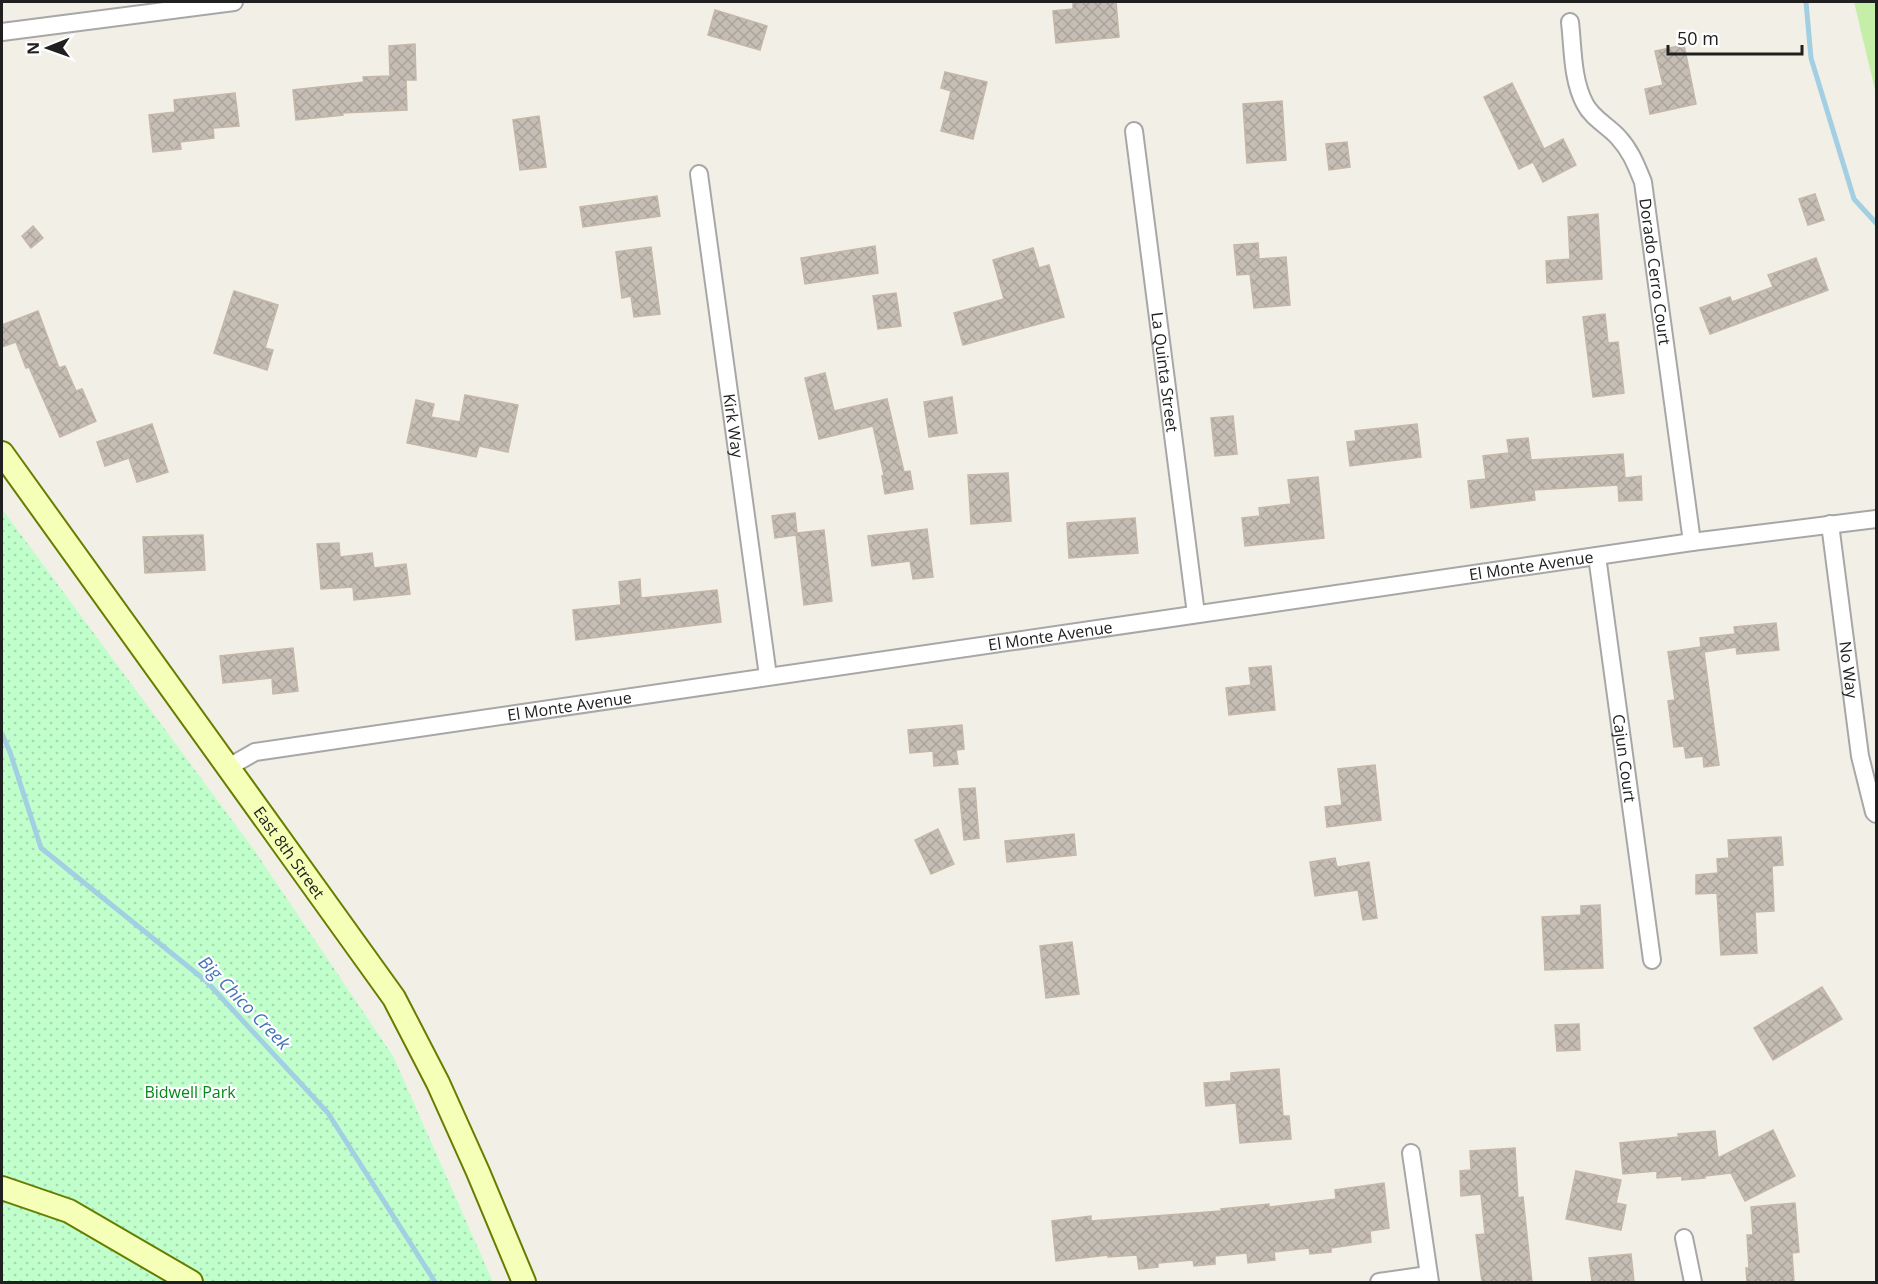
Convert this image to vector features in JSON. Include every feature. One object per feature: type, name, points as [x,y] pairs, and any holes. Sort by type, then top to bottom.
[{"type":"street","points":[[2,32],[234,2]]},
{"type":"street","name":"Dorado Cerro Court","points":[[1570,22],[1578,84],[1585,105],[1633,155],[1643,182],[1692,542]]},
{"type":"street","name":"La Quinta Street","points":[[1134,131],[1196,614]]},
{"type":"street","name":"Kirk Way","points":[[699,174],[768,676]]},
{"type":"street","name":"East 8th Street","points":[[2,453],[394,998],[438,1083],[524,1282]]},
{"type":"street","name":"El Monte Avenue","points":[[227,768],[255,752],[1692,542],[1876,519]]},
{"type":"street","name":"No Way","points":[[1830,524],[1860,756],[1876,814]]},
{"type":"street","name":"Cajun Court","points":[[1597,556],[1652,960]]},
{"type":"street","points":[[1379,1282],[1429,1279],[1411,1153]]},
{"type":"street","points":[[2,1188],[69,1211],[190,1282]]},
{"type":"street","points":[[1684,1238],[1694,1282]]},
{"type":"green space","points":[[1854,2],[1876,2],[1876,94]]},
{"type":"green space","name":"Bidwell Park","points":[[2,509],[254,850],[393,1056],[493,1282],[2,1282]]},
{"type":"building","points":[[1116,2],[1119,37],[1056,43],[1053,11],[1073,9],[1073,3]]},
{"type":"building","points":[[715,10],[767,26],[760,50],[708,35]]},
{"type":"building","points":[[415,44],[416,80],[406,80],[407,110],[342,113],[343,115],[296,120],[293,90],[364,82],[363,77],[390,76],[389,46]]},
{"type":"building","points":[[1684,45],[1696,104],[1650,114],[1645,89],[1663,85],[1655,51]]},
{"type":"building","points":[[945,72],[987,82],[973,139],[941,131],[951,91],[941,88]]},
{"type":"building","points":[[1512,83],[1544,149],[1563,139],[1576,165],[1543,182],[1533,162],[1519,169],[1484,97]]},
{"type":"building","points":[[235,93],[239,126],[213,128],[214,138],[180,142],[181,149],[153,152],[149,115],[175,112],[174,100]]},
{"type":"building","points":[[1282,101],[1286,160],[1247,163],[1243,104]]},
{"type":"building","points":[[539,116],[546,167],[520,170],[513,120]]},
{"type":"building","points":[[1347,142],[1350,167],[1329,170],[1326,144]]},
{"type":"building","points":[[1815,194],[1824,220],[1808,225],[1799,199]]},
{"type":"building","points":[[657,196],[660,216],[583,227],[580,207]]},
{"type":"building","points":[[1598,214],[1602,279],[1547,283],[1546,261],[1570,259],[1568,217]]},
{"type":"building","points":[[33,226],[43,238],[31,248],[22,236]]},
{"type":"building","points":[[1258,243],[1259,259],[1286,257],[1290,305],[1254,308],[1250,274],[1237,275],[1234,245]]},
{"type":"building","points":[[875,246],[878,273],[805,284],[801,258]]},
{"type":"building","points":[[651,247],[660,314],[634,317],[631,296],[622,298],[616,252]]},
{"type":"building","points":[[1033,248],[1039,268],[1049,265],[1064,317],[963,345],[954,313],[1004,299],[993,260]]},
{"type":"building","points":[[1816,258],[1828,290],[1710,334],[1700,308],[1730,297],[1732,302],[1773,287],[1768,275]]},
{"type":"building","points":[[234,291],[278,305],[265,348],[273,350],[267,370],[214,353]]},
{"type":"building","points":[[896,293],[901,326],[878,329],[873,296]]},
{"type":"building","points":[[38,311],[59,368],[65,366],[76,391],[82,389],[96,421],[60,437],[29,367],[26,368],[16,342],[2,347],[2,325]]},
{"type":"building","points":[[1605,314],[1608,343],[1618,342],[1624,393],[1593,397],[1583,317]]},
{"type":"building","points":[[825,373],[834,411],[887,399],[904,472],[910,471],[913,489],[885,494],[882,476],[884,475],[873,426],[819,439],[805,378]]},
{"type":"building","points":[[465,395],[518,405],[508,452],[479,446],[476,457],[407,443],[416,400],[434,404],[431,417],[460,422]]},
{"type":"building","points":[[952,397],[957,433],[929,437],[924,402]]},
{"type":"building","points":[[1233,416],[1237,454],[1215,456],[1211,418]]},
{"type":"building","points":[[152,424],[168,472],[137,482],[129,458],[105,466],[97,442]]},
{"type":"building","points":[[1417,424],[1421,457],[1350,466],[1347,442],[1356,441],[1355,431]]},
{"type":"building","points":[[1528,438],[1531,460],[1623,454],[1625,478],[1641,476],[1642,500],[1619,501],[1618,485],[1534,490],[1535,500],[1471,508],[1468,481],[1486,479],[1483,456],[1509,453],[1507,440]]},
{"type":"building","points":[[1008,473],[1011,521],[971,524],[968,475]]},
{"type":"building","points":[[1318,477],[1324,538],[1245,546],[1242,518],[1260,516],[1259,508],[1291,504],[1288,480]]},
{"type":"building","points":[[795,513],[797,533],[824,530],[832,601],[804,605],[796,535],[775,538],[772,516]]},
{"type":"building","points":[[1135,518],[1138,553],[1069,558],[1067,523]]},
{"type":"building","points":[[927,529],[933,577],[913,579],[910,561],[872,566],[868,536]]},
{"type":"building","points":[[203,535],[205,570],[145,573],[143,537]]},
{"type":"building","points":[[339,543],[340,557],[372,553],[374,568],[406,564],[410,594],[354,600],[353,587],[321,589],[317,544]]},
{"type":"building","points":[[640,579],[641,598],[717,590],[721,622],[576,640],[573,610],[621,605],[619,582]]},
{"type":"building","points":[[1776,623],[1779,650],[1737,654],[1736,647],[1704,652],[1719,765],[1704,767],[1703,756],[1686,758],[1684,746],[1674,747],[1668,701],[1675,700],[1668,652],[1701,647],[1700,638],[1735,634],[1734,627]]},
{"type":"building","points":[[293,648],[298,691],[273,694],[272,678],[223,683],[220,656]]},
{"type":"building","points":[[1271,666],[1275,710],[1229,715],[1226,688],[1251,685],[1249,668]]},
{"type":"building","points":[[962,725],[964,749],[956,750],[958,764],[934,766],[933,751],[910,753],[908,730]]},
{"type":"building","points":[[1375,765],[1381,820],[1327,827],[1325,807],[1342,805],[1338,769]]},
{"type":"building","points":[[975,788],[979,838],[964,840],[959,789]]},
{"type":"building","points":[[938,829],[954,864],[931,874],[915,840]]},
{"type":"building","points":[[1074,834],[1076,855],[1007,862],[1005,841]]},
{"type":"building","points":[[1781,837],[1783,865],[1772,866],[1774,911],[1755,912],[1757,953],[1721,955],[1717,893],[1696,894],[1696,875],[1718,873],[1717,859],[1729,858],[1728,840]]},
{"type":"building","points":[[1335,858],[1337,867],[1369,862],[1377,918],[1363,920],[1358,890],[1315,896],[1310,862]]},
{"type":"building","points":[[1600,905],[1603,968],[1545,970],[1542,917],[1581,915],[1581,906]]},
{"type":"building","points":[[1072,942],[1079,994],[1046,998],[1040,946]]},
{"type":"building","points":[[1822,987],[1842,1019],[1773,1060],[1754,1028]]},
{"type":"building","points":[[1579,1024],[1580,1050],[1557,1051],[1555,1025]]},
{"type":"building","points":[[1279,1069],[1283,1116],[1289,1116],[1291,1139],[1240,1143],[1236,1103],[1206,1106],[1204,1083],[1231,1081],[1231,1073]]},
{"type":"building","points":[[1773,1130],[1795,1176],[1745,1201],[1731,1173],[1682,1180],[1682,1176],[1657,1178],[1657,1171],[1623,1174],[1620,1143],[1715,1131],[1718,1158]]},
{"type":"building","points":[[1515,1148],[1518,1198],[1523,1197],[1532,1282],[1482,1282],[1476,1235],[1485,1234],[1481,1194],[1461,1196],[1460,1171],[1471,1170],[1470,1151]]},
{"type":"building","points":[[1576,1171],[1621,1180],[1616,1203],[1626,1205],[1621,1230],[1566,1219]]},
{"type":"building","points":[[1384,1183],[1389,1228],[1370,1231],[1371,1242],[1331,1248],[1331,1252],[1310,1254],[1309,1248],[1274,1252],[1275,1260],[1248,1263],[1247,1253],[1215,1256],[1215,1264],[1194,1266],[1193,1260],[1158,1263],[1158,1267],[1139,1269],[1137,1255],[1108,1257],[1108,1255],[1056,1261],[1052,1221],[1091,1216],[1091,1221],[1221,1211],[1221,1209],[1269,1204],[1269,1207],[1336,1199],[1335,1190]]},
{"type":"building","points":[[1795,1203],[1799,1252],[1792,1253],[1794,1282],[1747,1282],[1746,1268],[1749,1268],[1747,1235],[1753,1235],[1751,1207]]},
{"type":"building","points":[[1631,1254],[1634,1282],[1592,1282],[1589,1258]]},
{"type":"waterway","points":[[1806,2],[1811,58],[1854,199],[1876,223]]},
{"type":"waterway","name":"Big Chico Creek","points":[[2,734],[41,848],[206,981],[328,1113],[435,1282]]}]
